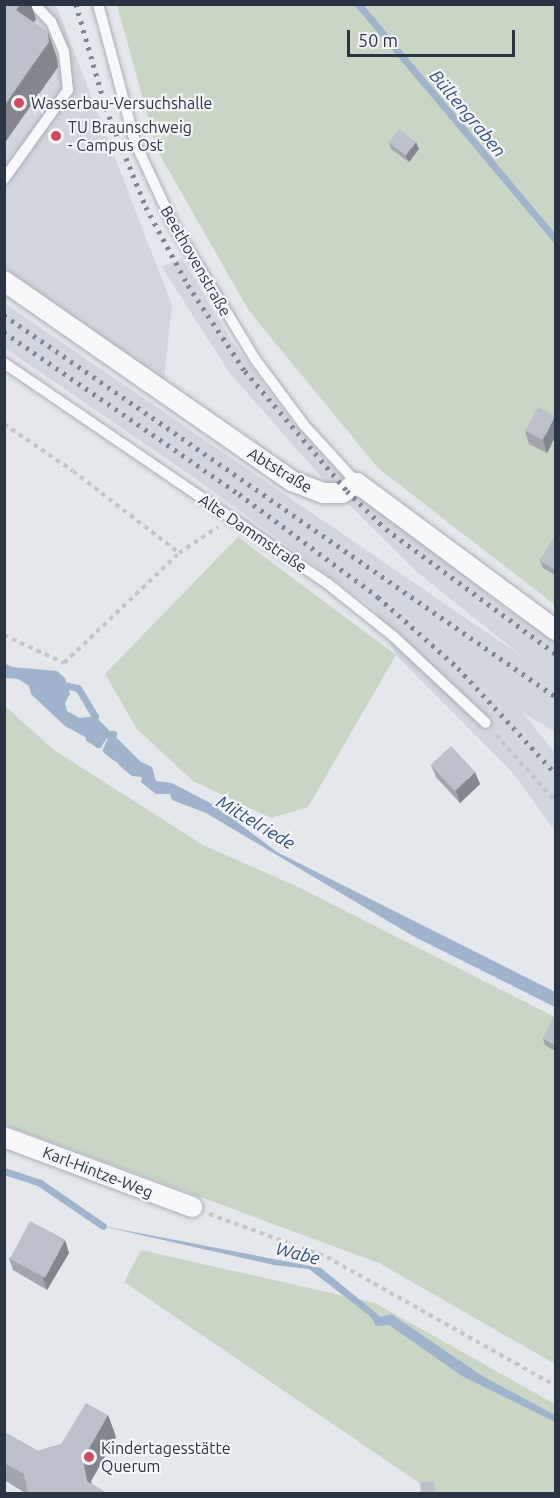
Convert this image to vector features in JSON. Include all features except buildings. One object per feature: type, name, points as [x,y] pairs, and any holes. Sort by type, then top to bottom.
[{"type":"street","name":"Abtstraße","points":[[4,282],[292,481],[323,494],[342,493],[357,483]]},
{"type":"street","points":[[357,483],[555,630]]},
{"type":"street","name":"Karl-Hintze-Weg","points":[[4,1137],[192,1208]]},
{"type":"lane","points":[[4,179],[68,90],[64,52],[51,22],[34,4]]},
{"type":"lane","name":"Beethovenstraße","points":[[98,4],[135,142],[173,224],[255,359],[304,425],[357,483]]},
{"type":"lane","name":"Alte Dammstraße","points":[[4,363],[328,584],[374,621],[486,723]]},
{"type":"path","points":[[4,424],[74,471],[179,553]]},
{"type":"path","points":[[4,634],[64,663],[179,553],[230,518]]},
{"type":"path","points":[[486,723],[555,802]]},
{"type":"path","points":[[192,1208],[327,1257],[555,1386]]},
{"type":"shaded area","name":"TU Braunschweig - Campus Ost","points":[[5,5],[56,5],[172,305],[164,380],[5,268]]},
{"type":"shaded area","points":[[182,258],[231,340],[292,421],[338,471],[498,603],[555,641],[555,732],[522,712],[555,753],[555,831],[512,772],[396,655],[375,610],[199,481],[5,348],[4,303],[523,657],[417,572],[324,480],[229,372],[162,267]]},
{"type":"green space","points":[[117,5],[555,5],[555,605],[378,468],[249,311],[157,150]]},
{"type":"green space","points":[[238,537],[396,655],[308,807],[271,818],[193,781],[137,729],[105,674]]},
{"type":"green space","points":[[5,706],[54,750],[203,845],[298,887],[555,1017],[555,1364],[379,1263],[5,1125]]},
{"type":"green space","points":[[141,1250],[375,1303],[555,1404],[555,1493],[434,1493],[124,1282]]},
{"type":"water","points":[[4,663],[12,667],[57,671],[65,678],[70,694],[65,703],[67,711],[80,718],[95,716],[113,734],[104,735],[98,744],[65,726],[31,694],[29,686],[18,679],[5,678]]},
{"type":"water","points":[[113,734],[141,762],[152,767],[156,781],[172,783],[214,805],[277,852],[555,992],[555,1007],[413,936],[206,813],[172,800],[170,794],[156,794],[141,782],[142,777],[132,776],[106,750]]},
{"type":"water","points":[[97,1225],[321,1268],[381,1317],[391,1314],[484,1377],[555,1415],[555,1422],[462,1376],[389,1325],[376,1326],[371,1317],[309,1269],[274,1265]]},
{"type":"waterway","name":"Bültengraben","points":[[358,4],[556,240]]},
{"type":"waterway","name":"Mittelriede","points":[[60,684],[78,688],[95,716],[89,738],[98,744],[104,735],[113,734],[106,750],[115,757]]},
{"type":"waterway","name":"Wabe","points":[[4,1171],[40,1183],[103,1226]]},
{"type":"railway","points":[[76,4],[106,108],[146,207],[188,285],[245,371],[347,491],[386,529],[556,654]]},
{"type":"railway","points":[[4,315],[556,697]]},
{"type":"railway","points":[[4,332],[239,494],[378,597],[458,668],[556,774]]},
{"type":"place","name":"Wasserbau-Versuchshalle","points":[[19,103]]},
{"type":"place","name":"TU Braunschweig - Campus Ost","points":[[56,136]]},
{"type":"place","name":"Kindertagesstätte Querum","points":[[89,1457]]}]
